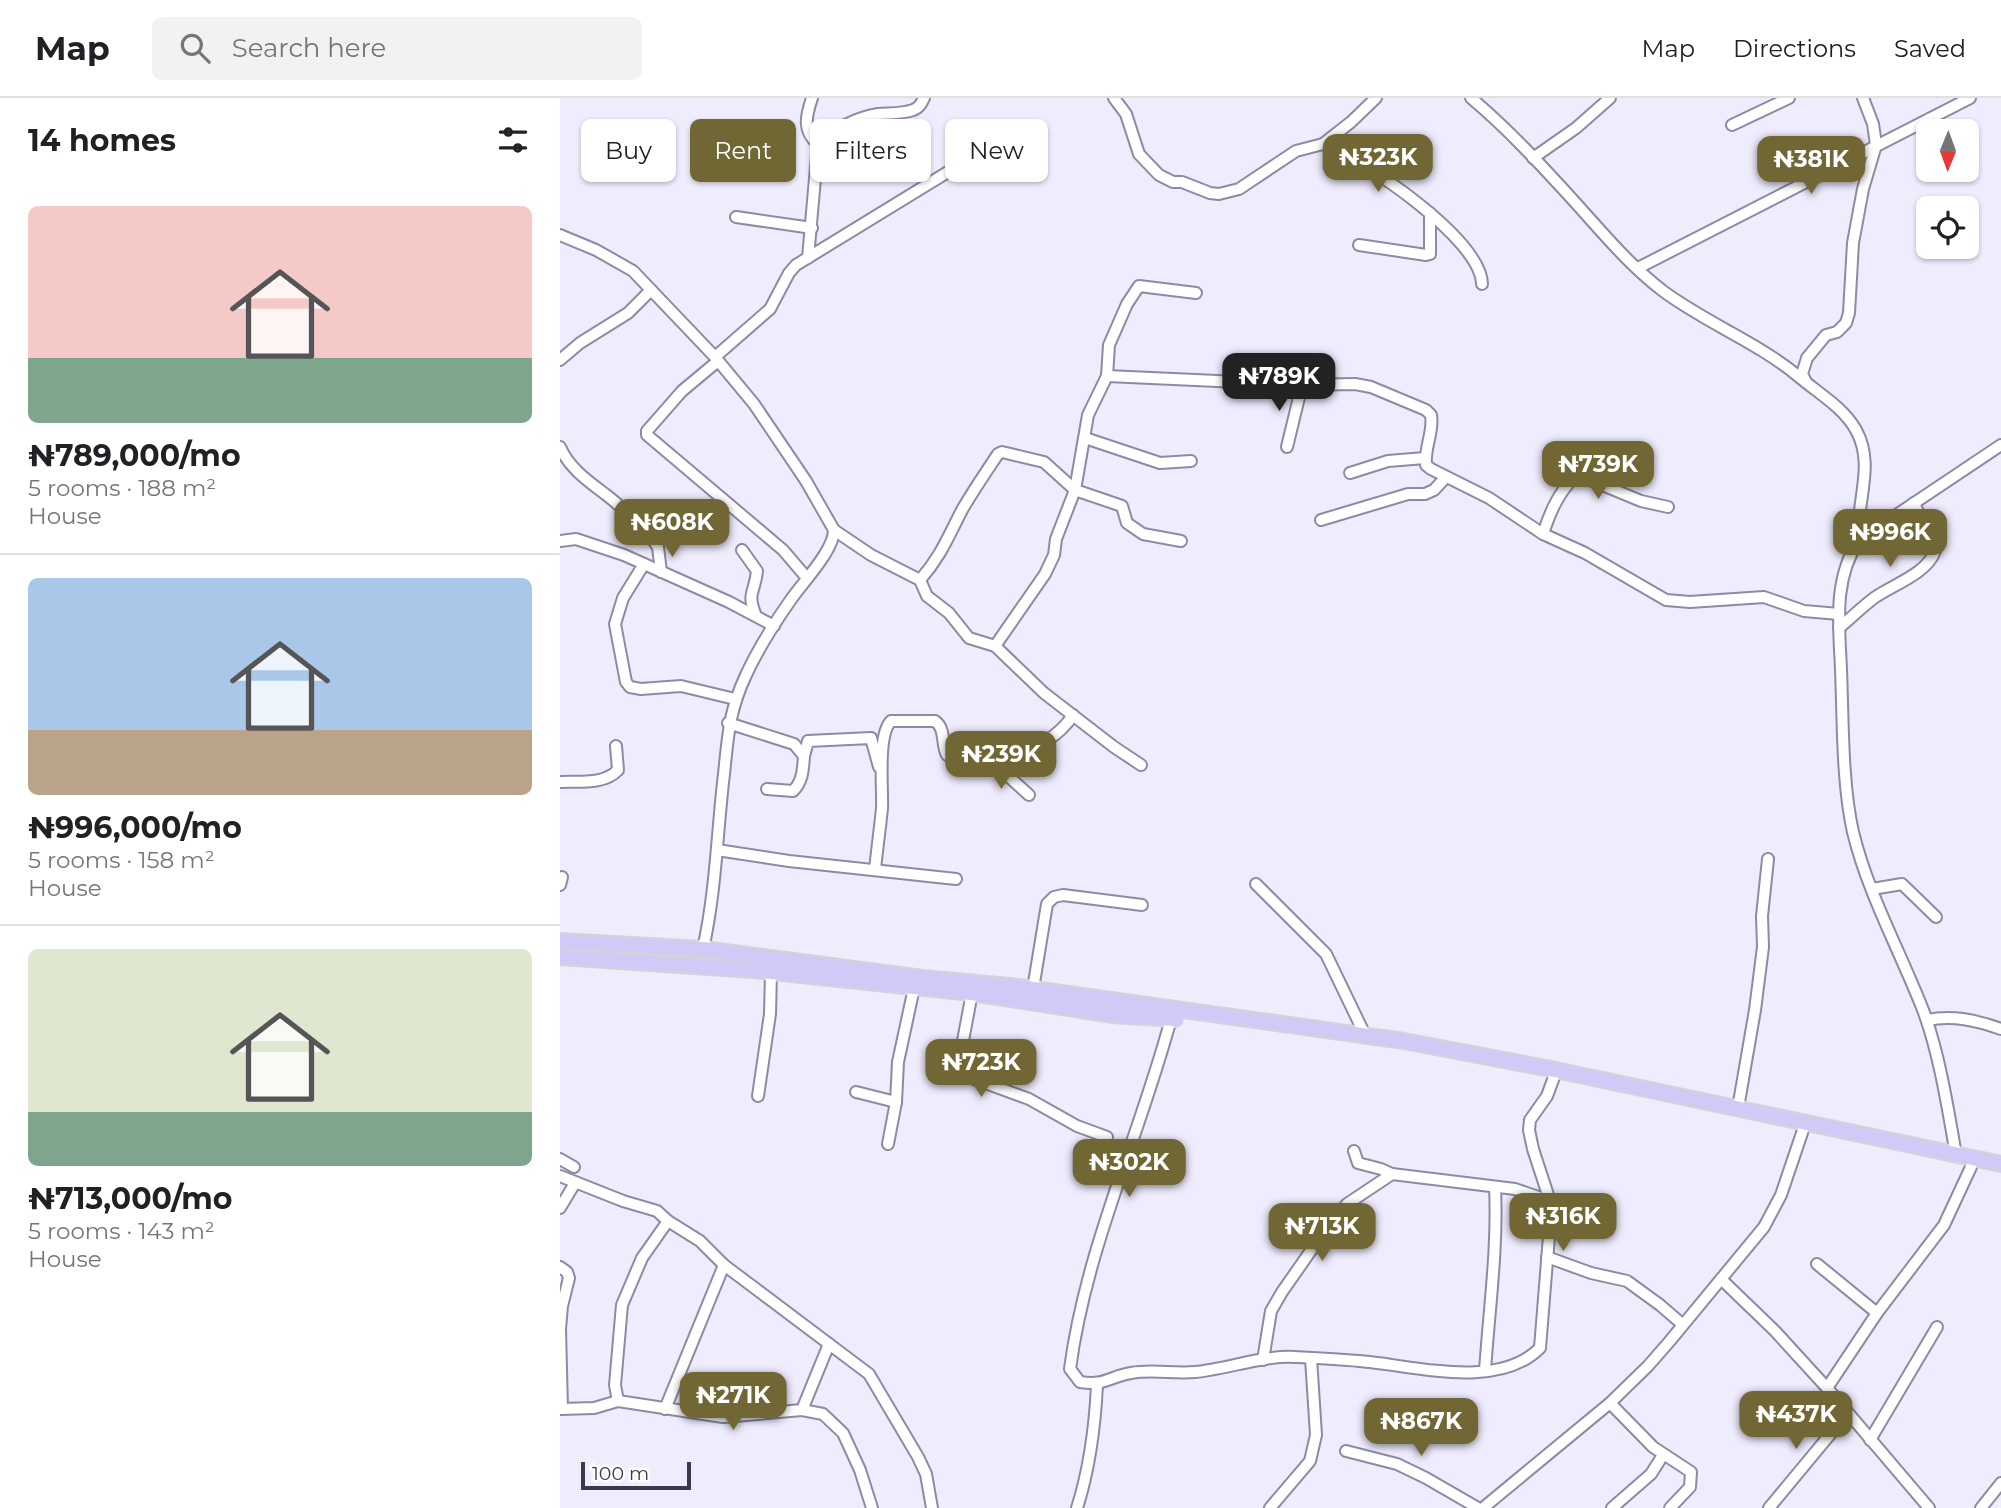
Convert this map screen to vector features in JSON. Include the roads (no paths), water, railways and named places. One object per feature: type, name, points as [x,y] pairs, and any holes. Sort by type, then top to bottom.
[{"type":"main road","points":[[560,941],[702,949],[923,978],[1033,989],[1738,1108],[2001,1164]]},
{"type":"main road","points":[[560,957],[771,972],[972,993],[1113,1015],[1172,1014],[1365,1035],[1467,1052],[2001,1174]]},
{"type":"street","points":[[810,138],[806,121],[812,98]]},
{"type":"street","points":[[861,119],[911,111],[922,103],[924,98]]},
{"type":"street","points":[[1114,98],[1126,114],[1144,162],[1158,175],[1210,193],[1228,193],[1239,189],[1285,156],[1323,144],[1376,98]]},
{"type":"street","points":[[1533,158],[1576,128],[1610,98]]},
{"type":"street","points":[[1732,125],[1789,98]]},
{"type":"street","points":[[1806,382],[1802,374],[1807,358],[1826,335],[1837,332],[1846,323],[1849,313],[1853,243],[1863,189],[1876,145],[1873,124],[1863,98]]},
{"type":"street","points":[[1637,268],[1876,145],[1951,102],[1970,98]]},
{"type":"street","points":[[1478,100],[1637,268],[1663,290],[1788,368],[1849,417],[1858,433],[1865,458],[1866,475],[1857,523],[1859,540]]},
{"type":"street","points":[[1342,151],[1351,122]]},
{"type":"street","points":[[1323,144],[1342,151],[1430,213],[1474,261],[1482,274],[1482,284]]},
{"type":"street","points":[[807,578],[783,551],[647,435],[646,431],[682,391],[770,309],[796,265],[945,173]]},
{"type":"street","points":[[808,258],[815,182]]},
{"type":"street","points":[[1359,245],[1430,254],[1430,213]]},
{"type":"street","points":[[736,217],[812,228]]},
{"type":"street","points":[[560,235],[633,271],[716,359],[754,404],[806,481],[834,530],[829,547],[774,626],[747,672],[735,699],[728,723],[709,922],[702,949]]},
{"type":"street","points":[[995,646],[1045,574],[1054,555],[1056,539],[1076,490],[1088,415],[1107,376],[1109,345],[1113,331],[1137,288],[1143,286],[1196,293]]},
{"type":"street","points":[[560,360],[580,343],[628,313],[651,290]]},
{"type":"street","points":[[1107,376],[1302,385],[1355,384],[1371,387],[1426,410],[1431,415],[1426,465],[1489,498],[1544,534],[1585,553],[1666,600],[1690,602],[1765,597],[1804,611],[1839,614]]},
{"type":"street","points":[[1287,447],[1302,385]]},
{"type":"street","points":[[1085,438],[1160,463],[1191,461]]},
{"type":"street","points":[[1956,1154],[1927,1020],[1863,867],[1853,830],[1839,614],[1842,577],[1859,540],[2001,445]]},
{"type":"street","points":[[560,447],[564,456],[584,478],[605,494],[653,540],[658,547],[661,572]]},
{"type":"street","points":[[920,580],[941,552],[962,510],[998,454],[1010,452],[1044,462],[1076,490],[1122,506],[1127,523],[1143,534],[1181,541]]},
{"type":"street","points":[[1350,473],[1388,461],[1425,458]]},
{"type":"street","points":[[1321,520],[1408,494],[1425,494],[1434,490],[1446,477]]},
{"type":"street","points":[[1544,534],[1558,497],[1574,477],[1583,477],[1641,501],[1668,507]]},
{"type":"street","points":[[1839,628],[1871,600],[1920,569],[1934,555],[1935,551],[1914,503]]},
{"type":"street","points":[[1857,523],[1874,529]]},
{"type":"street","points":[[834,530],[871,555],[920,580],[927,596],[949,613],[969,638],[995,646],[1044,693],[1141,765]]},
{"type":"street","points":[[560,541],[576,539],[592,543],[644,564],[774,626]]},
{"type":"street","points":[[742,550],[757,571],[750,592],[750,603],[756,616]]},
{"type":"street","points":[[644,564],[623,598],[615,624],[626,682],[630,687],[681,686],[735,699]]},
{"type":"street","points":[[998,764],[1052,739],[1064,729],[1073,715]]},
{"type":"street","points":[[875,870],[882,805],[880,773],[885,731],[891,721],[935,721],[942,728],[945,751],[952,759],[992,758],[1007,776],[1029,795]]},
{"type":"street","points":[[728,723],[794,744],[804,756]]},
{"type":"street","points":[[767,789],[793,791],[799,786],[808,741],[871,738],[880,773]]},
{"type":"street","points":[[560,782],[604,780],[614,775],[618,770],[617,746]]},
{"type":"street","points":[[717,850],[789,861],[956,879]]},
{"type":"street","points":[[1738,1108],[1763,947],[1762,916],[1768,859]]},
{"type":"street","points":[[1256,884],[1326,954],[1365,1035]]},
{"type":"street","points":[[1872,889],[1902,884],[1936,917]]},
{"type":"street","points":[[1033,989],[1047,904],[1054,897],[1063,895],[1142,905]]},
{"type":"street","points":[[758,1096],[770,1014],[771,972]]},
{"type":"street","points":[[888,1144],[896,1102],[898,1062],[914,988]]},
{"type":"street","points":[[972,993],[957,1061],[959,1069],[969,1077],[1036,1103],[1077,1126],[1107,1137]]},
{"type":"street","points":[[1172,1014],[1163,1052],[1120,1175],[1081,1306],[1070,1369],[1080,1382],[1097,1385],[1128,1373],[1150,1370],[1190,1372],[1292,1356],[1458,1372],[1500,1370],[1533,1355],[1540,1348],[1549,1201],[1529,1130],[1530,1121],[1547,1096],[1554,1077]]},
{"type":"street","points":[[1927,1020],[1944,1017],[1970,1019],[2001,1029]]},
{"type":"street","points":[[856,1092],[896,1102]]},
{"type":"street","points":[[1346,1451],[1396,1464],[1480,1508],[1610,1403],[1648,1366],[1773,1212],[1788,1178],[1803,1130]]},
{"type":"street","points":[[1354,1151],[1358,1164],[1392,1174],[1516,1189],[1549,1201]]},
{"type":"street","points":[[560,1159],[574,1167]]},
{"type":"street","points":[[1826,1388],[1877,1313],[1944,1224],[1971,1167]]},
{"type":"street","points":[[1264,1360],[1271,1311],[1282,1292],[1347,1204],[1392,1174]]},
{"type":"street","points":[[560,1176],[657,1211],[700,1241],[724,1265],[869,1374],[926,1474],[932,1508]]},
{"type":"street","points":[[560,1208],[575,1183]]},
{"type":"street","points":[[1485,1371],[1493,1255],[1497,1235],[1495,1187]]},
{"type":"street","points":[[618,1401],[615,1385],[622,1305],[642,1258],[668,1221]]},
{"type":"street","points":[[1547,1257],[1627,1281],[1682,1324]]},
{"type":"street","points":[[1817,1264],[1877,1313]]},
{"type":"street","points":[[665,1409],[724,1265]]},
{"type":"street","points":[[560,1267],[567,1272],[569,1278],[560,1329],[561,1409],[594,1408],[618,1401],[723,1417],[802,1410],[823,1414],[843,1433],[860,1470],[872,1508]]},
{"type":"street","points":[[1721,1279],[1775,1331],[1826,1388],[1924,1507]]},
{"type":"street","points":[[1870,1440],[1937,1327]]},
{"type":"street","points":[[802,1410],[829,1344]]},
{"type":"street","points":[[1270,1508],[1310,1461],[1316,1435],[1311,1359]]},
{"type":"street","points":[[1077,1508],[1088,1476],[1097,1385]]},
{"type":"street","points":[[1610,1403],[1663,1455],[1691,1472],[1690,1487],[1670,1508]]},
{"type":"street","points":[[1769,1508],[1847,1414]]},
{"type":"street","points":[[1612,1508],[1651,1474],[1663,1455]]},
{"type":"street","points":[[1981,1508],[2001,1483]]}]
